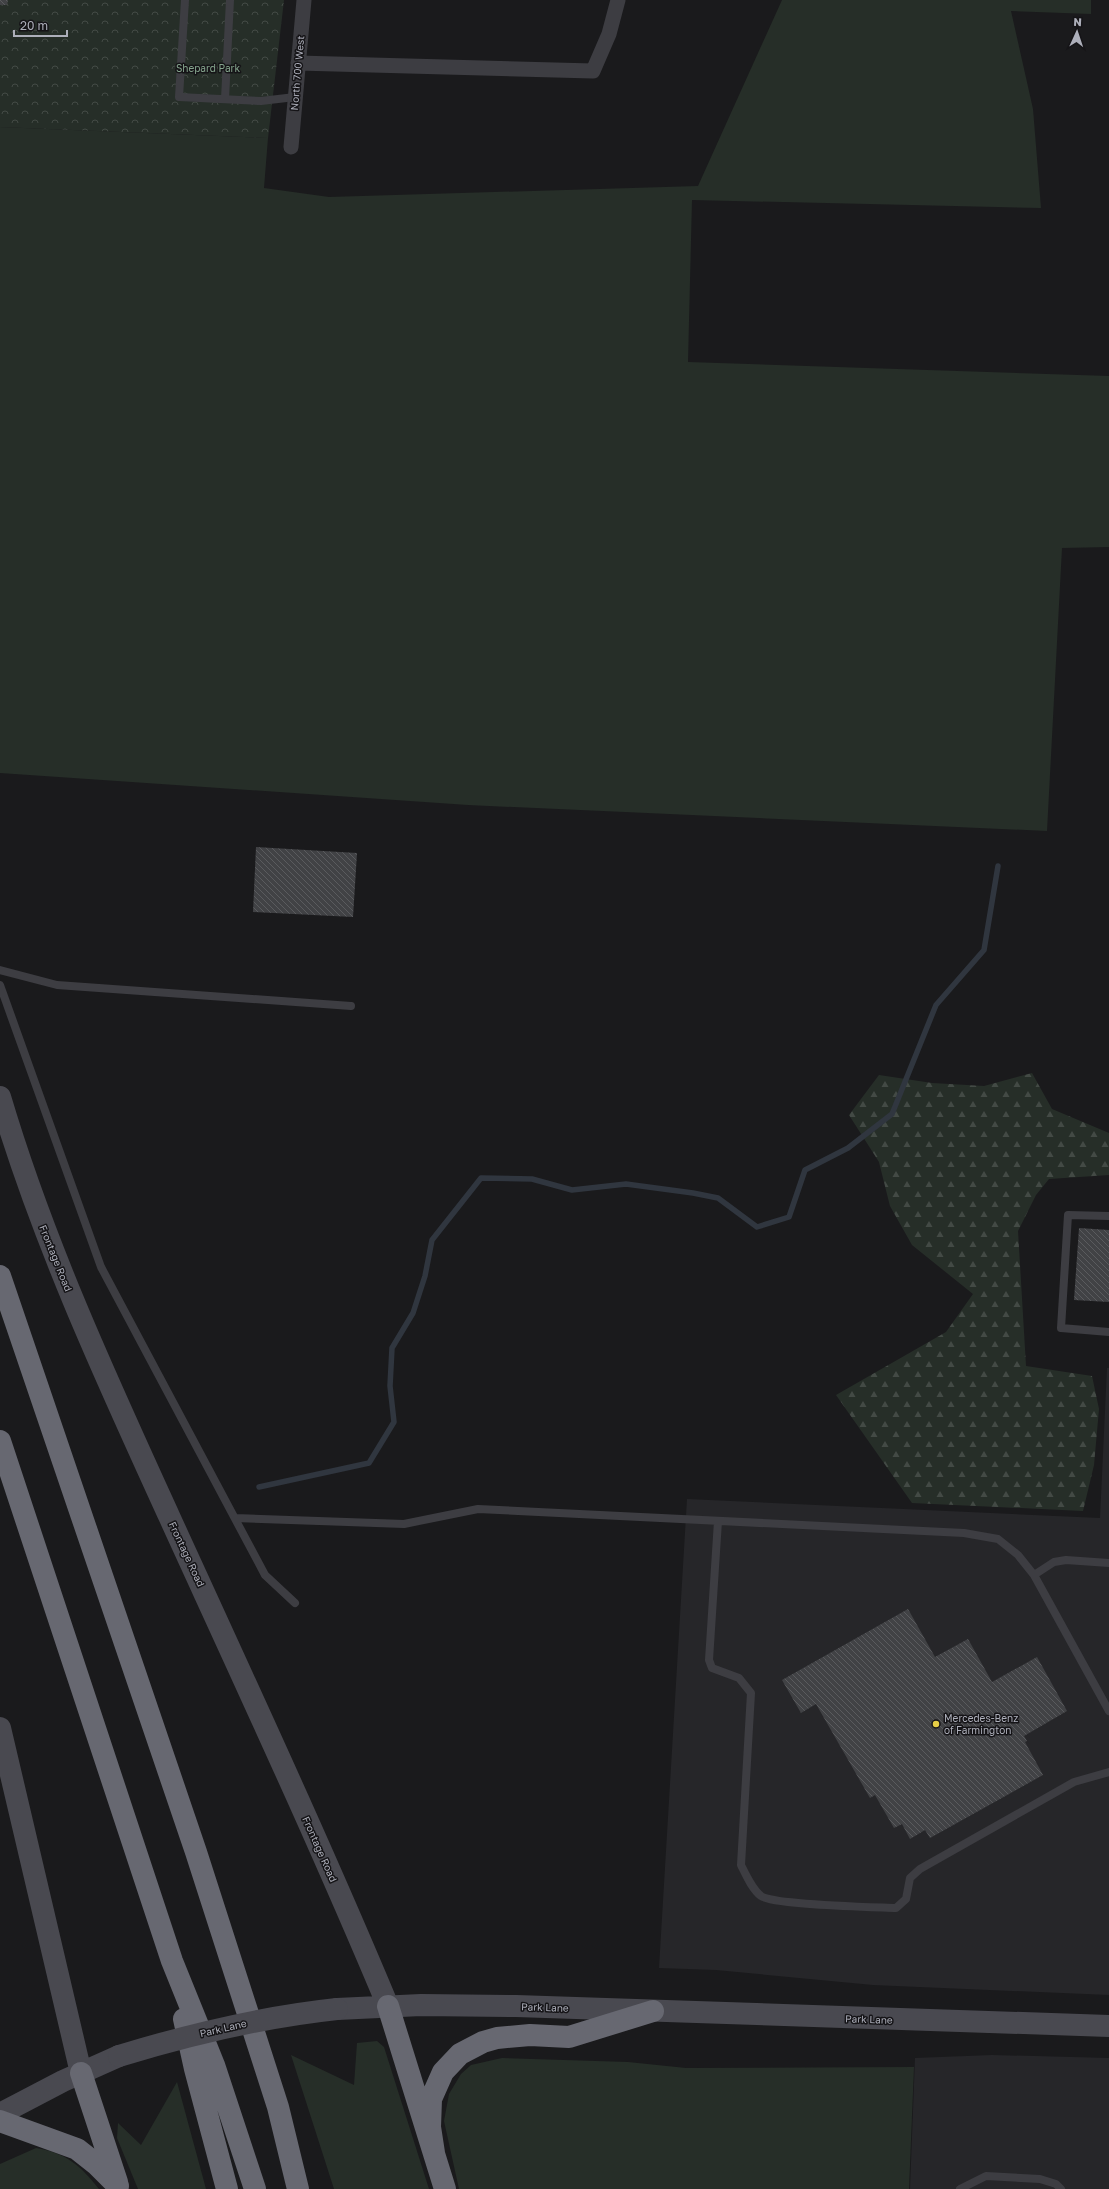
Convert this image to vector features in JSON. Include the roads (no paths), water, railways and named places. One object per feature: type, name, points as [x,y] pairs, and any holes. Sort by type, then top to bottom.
[{"type":"highway","points":[[0,1276],[196,1852],[278,2107],[298,2189]]},
{"type":"highway","points":[[0,1442],[172,1961],[214,2065],[255,2189]]},
{"type":"highway","points":[[172,1961],[195,2069],[227,2189]]},
{"type":"highway","points":[[388,2006],[445,2189]]},
{"type":"highway","points":[[434,2153],[430,2127],[431,2099],[443,2072],[460,2054],[483,2042],[497,2038],[530,2035],[569,2037],[653,2011]]},
{"type":"highway","points":[[81,2073],[119,2187]]},
{"type":"highway","points":[[278,2107],[313,2189]]},
{"type":"highway","points":[[0,2121],[76,2149],[96,2164],[119,2187]]},
{"type":"main road","name":"Frontage Road","points":[[0,1097],[13,1142],[46,1234],[96,1356],[297,1796],[388,2006]]},
{"type":"main road","points":[[0,1728],[81,2073]]},
{"type":"main road","name":"Park Lane","points":[[0,2114],[81,2073],[119,2056],[225,2027],[284,2015],[337,2009],[388,2006],[474,2005],[1109,2026]]},
{"type":"street","name":"North 700 West","points":[[291,147],[304,0]]},
{"type":"street","points":[[298,63],[593,71],[609,34],[618,0]]},
{"type":"lane","points":[[185,0],[179,97],[261,101],[295,97]]},
{"type":"lane","points":[[224,99],[230,0]]},
{"type":"lane","points":[[0,970],[57,985],[351,1006]]},
{"type":"lane","points":[[0,985],[101,1267],[266,1575],[295,1603]]},
{"type":"lane","points":[[1109,1216],[1068,1215],[1061,1328],[1109,1332]]},
{"type":"lane","points":[[235,1518],[404,1524],[478,1509],[964,1532],[998,1539],[1018,1555],[1034,1574],[1109,1711]]},
{"type":"lane","points":[[718,1521],[709,1660],[712,1668],[739,1678],[751,1693],[741,1865],[750,1883],[762,1896],[784,1901],[896,1908],[906,1899],[910,1878],[920,1869],[1074,1782],[1109,1772]]},
{"type":"lane","points":[[1034,1574],[1054,1562],[1066,1560],[1109,1563]]},
{"type":"lane","points":[[960,2189],[986,2176],[1040,2179],[1056,2184],[1061,2189]]},
{"type":"waterway","points":[[259,1487],[369,1463],[394,1422],[390,1386],[392,1348],[413,1313],[425,1276],[432,1240],[481,1178],[532,1179],[572,1190],[626,1184],[693,1193],[718,1198],[757,1227],[789,1217],[805,1170],[848,1148],[892,1114],[936,1005],[984,950],[998,866]]},
{"type":"place","name":"Mercedes-Benz of Farmington","points":[[936,1724]]},
{"type":"park label","name":"Shepard Park","points":[[208,68]]}]
